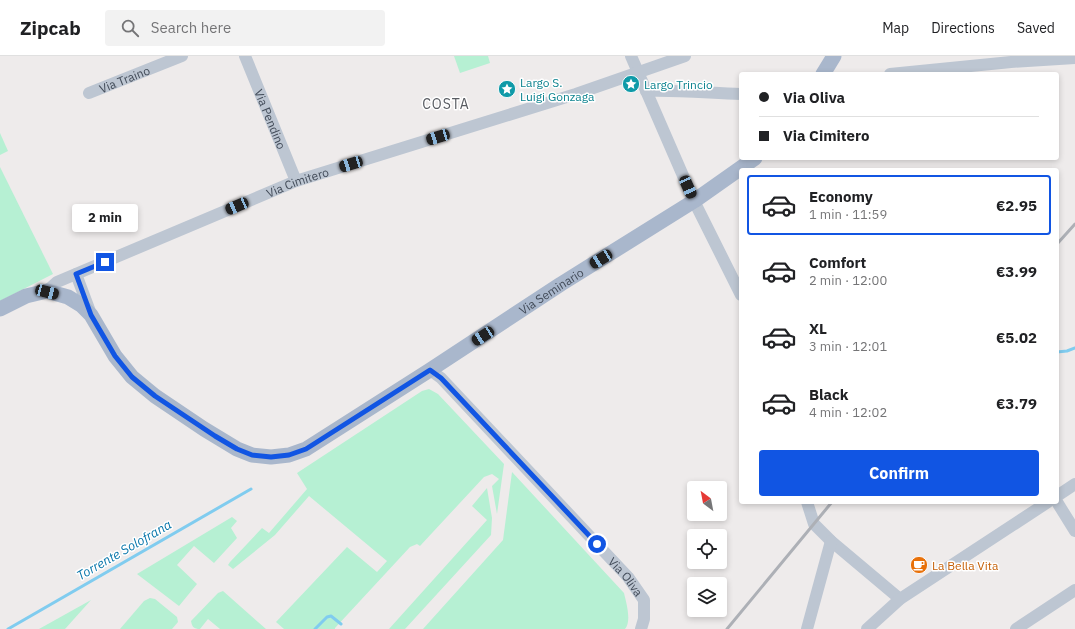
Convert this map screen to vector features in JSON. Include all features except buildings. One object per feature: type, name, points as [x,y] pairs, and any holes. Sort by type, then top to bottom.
[{"type":"main road","points":[[824,72],[834,56]]},
{"type":"main road","points":[[740,168],[752,160]]},
{"type":"main road","points":[[694,200],[739,169]]},
{"type":"main road","name":"Via Seminario","points":[[430,370],[561,284],[694,200]]},
{"type":"main road","points":[[0,309],[26,296],[47,292],[68,297],[81,305],[91,315],[115,356],[132,377],[155,396],[204,429],[237,449],[252,455],[271,457],[289,455],[306,449],[430,370]]},
{"type":"street","name":"Via Traino","points":[[89,93],[182,56]]},
{"type":"street","name":"Via Pendino","points":[[245,56],[296,181]]},
{"type":"street","points":[[632,56],[694,200],[739,291]]},
{"type":"street","name":"Via Cimitero","points":[[47,292],[57,282],[296,181],[576,94],[685,56]]},
{"type":"street","points":[[910,72],[1011,62],[1075,58]]},
{"type":"street","points":[[646,91],[666,90],[713,94],[739,94]]},
{"type":"street","points":[[68,297],[76,274]]},
{"type":"street","points":[[76,274],[91,315]]},
{"type":"street","name":"Via Oliva","points":[[430,370],[441,378],[628,577],[644,600],[644,619],[642,629]]},
{"type":"street","points":[[1059,495],[1075,484]]},
{"type":"street","points":[[808,504],[814,524],[831,541],[900,599]]},
{"type":"street","points":[[867,629],[900,599],[1045,504]]},
{"type":"street","points":[[1057,504],[1075,531]]},
{"type":"street","points":[[807,629],[831,541]]},
{"type":"street","points":[[1016,629],[1075,590]]},
{"type":"green space","points":[[454,56],[488,56],[490,63],[460,73]]},
{"type":"green space","points":[[0,133],[8,151],[0,155]]},
{"type":"green space","points":[[0,167],[53,274],[0,301]]},
{"type":"green space","points":[[429,389],[438,394],[504,464],[497,514],[492,486],[499,479],[492,474],[484,477],[420,546],[417,544],[410,547],[335,629],[284,629],[276,622],[347,547],[377,572],[387,561],[309,496],[275,535],[233,569],[228,565],[262,528],[269,533],[307,489],[297,473],[422,391]]},
{"type":"green space","points":[[512,472],[624,593],[628,616],[627,626],[625,629],[423,629],[503,540]]},
{"type":"green space","points":[[487,488],[492,518],[491,535],[405,629],[389,629],[487,520],[472,506]]},
{"type":"green space","points":[[232,517],[237,521],[231,528],[237,538],[214,563],[194,546],[177,565],[197,584],[179,606],[137,574]]},
{"type":"green space","points":[[223,591],[266,629],[220,629],[208,619],[200,629],[196,629],[192,625],[191,621],[218,593]]},
{"type":"green space","points":[[150,598],[155,599],[177,617],[178,622],[172,629],[120,629],[144,601]]},
{"type":"green space","points":[[91,600],[65,629],[39,629]]},
{"type":"waterway","name":"Torrente Solofrana","points":[[1059,352],[1075,348]]},
{"type":"waterway","name":"Torrente Solofrana","points":[[8,629],[251,489]]},
{"type":"waterway","points":[[315,629],[327,617],[331,616],[341,624]]},
{"type":"railway","points":[[1059,242],[1075,224]]},
{"type":"railway","points":[[727,629],[830,504]]},
{"type":"place","name":"Largo Trincio","points":[[631,84]]},
{"type":"place","name":"Largo S. Luigi Gonzaga","points":[[507,89]]},
{"type":"place","name":"La Bella Vita","points":[[919,565]]},
{"type":"district","name":"COSTA","points":[[446,104]]},
{"type":"route","points":[[105,262],[76,274],[91,315],[115,356],[132,377],[155,396],[237,449],[252,455],[271,457],[289,455],[306,449],[430,370],[441,378],[597,544]]}]
